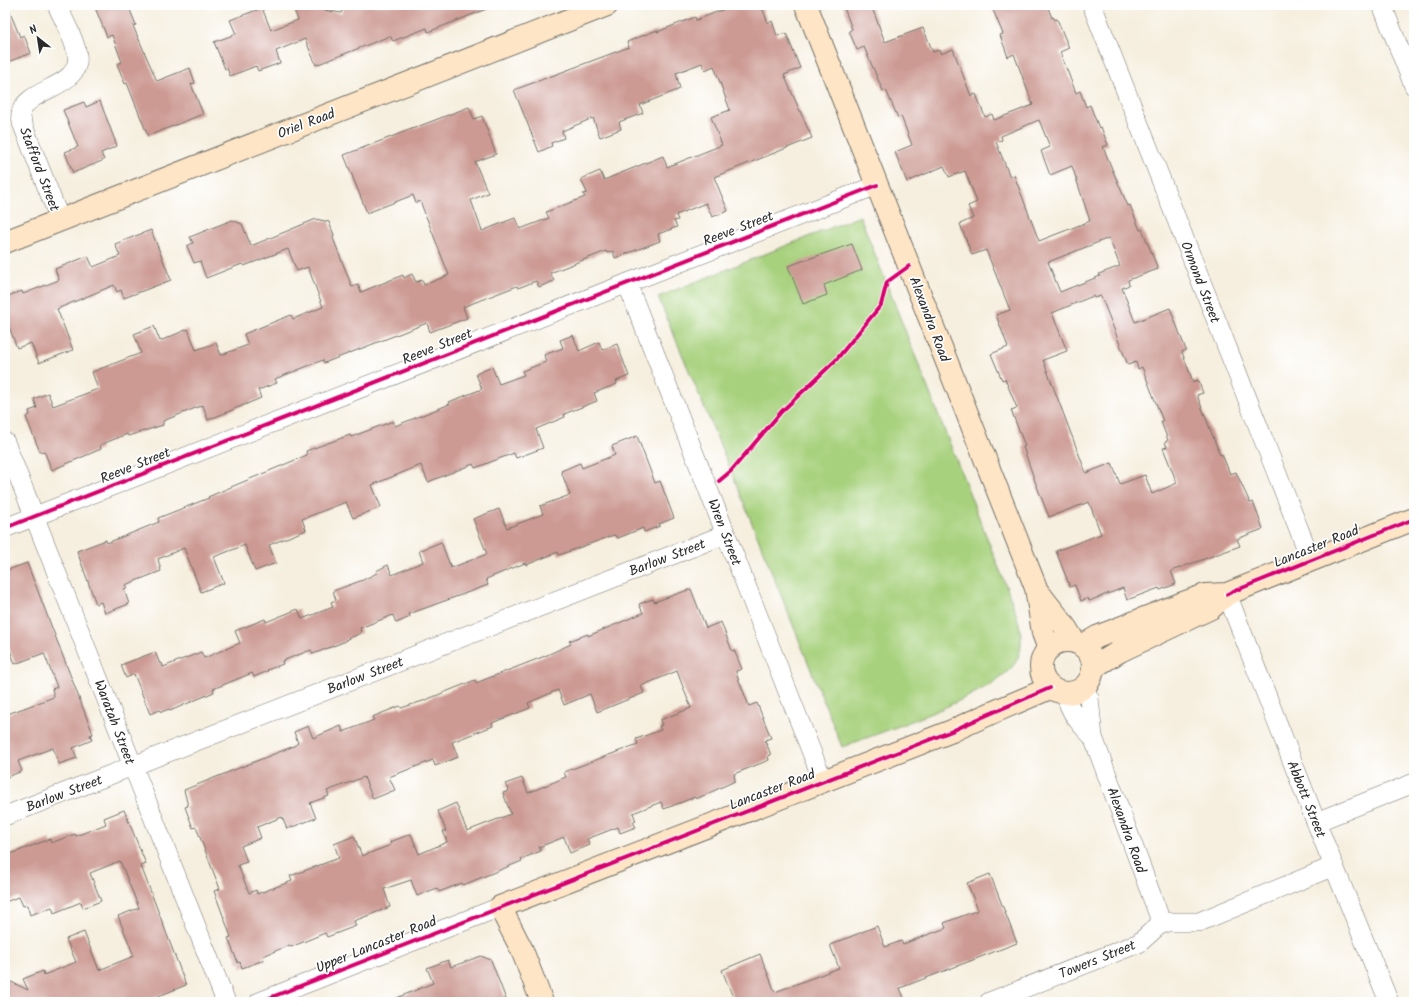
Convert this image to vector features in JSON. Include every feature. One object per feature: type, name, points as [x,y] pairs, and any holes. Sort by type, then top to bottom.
[{"type":"street","name":"Stafford Street","points":[[57,5],[74,44],[77,62],[75,70],[66,79],[34,98],[27,104],[21,113],[22,122],[60,220]]},
{"type":"street","name":"Oriel Road","points":[[5,242],[607,5]]},
{"type":"street","name":"Alexandra Road","points":[[806,5],[1036,588],[1043,633],[1045,658]]},
{"type":"street","name":"Ormond Street","points":[[1092,5],[1311,560]]},
{"type":"street","points":[[1382,5],[1414,86]]},
{"type":"street","name":"Reeve Street","points":[[5,528],[877,185]]},
{"type":"street","name":"Wren Street","points":[[627,283],[823,781]]},
{"type":"street","name":"Waratah Street","points":[[5,442],[226,1002]]},
{"type":"street","name":"Lancaster Road","points":[[1094,668],[1120,651],[1211,608],[1227,594],[1414,519]]},
{"type":"street","name":"Barlow Street","points":[[5,816],[726,534]]},
{"type":"street","name":"Alexandra Road","points":[[1036,588],[1078,644]]},
{"type":"street","name":"Lancaster Road","points":[[1078,644],[1205,595],[1227,594]]},
{"type":"street","name":"Abbott Street","points":[[1227,594],[1316,822],[1389,1002]]},
{"type":"street","points":[[1065,641],[1078,644],[1093,659],[1094,668],[1089,682],[1067,690],[1042,675],[1045,658],[1056,643],[1065,641]]},
{"type":"street","name":"Lancaster Road","points":[[993,711],[1045,658]]},
{"type":"street","name":"Alexandra Road","points":[[1067,690],[1088,698],[1093,737],[1162,924]]},
{"type":"street","name":"Lancaster Road","points":[[500,907],[952,731],[993,711],[1067,690]]},
{"type":"street","points":[[1316,822],[1414,782]]},
{"type":"street","points":[[1162,924],[1172,921],[1199,922],[1334,866]]},
{"type":"street","points":[[500,907],[522,950],[542,1002]]},
{"type":"street","name":"Upper Lancaster Road","points":[[259,1002],[500,907]]},
{"type":"street","name":"Towers Street","points":[[989,1002],[1138,943],[1162,924]]},
{"type":"green space","points":[[860,216],[1008,591],[1017,615],[1021,632],[1021,641],[1018,658],[1008,671],[990,684],[939,710],[842,747],[731,471],[658,297]]},
{"type":"building","points":[[5,5],[7,5],[20,37],[24,35],[31,53],[5,63]]},
{"type":"building","points":[[94,5],[128,5],[136,25],[133,26],[157,81],[190,68],[195,83],[191,84],[203,114],[148,136],[127,83],[125,84],[117,64],[122,62],[112,35],[107,37]]},
{"type":"building","points":[[292,5],[311,5],[312,8],[341,13],[344,5],[494,6],[428,32],[427,28],[393,41],[390,36],[316,65],[305,39],[276,51],[280,63],[258,71],[256,66],[230,76],[227,68],[225,69],[214,42],[236,34],[230,20],[262,8],[271,30],[298,20]]},
{"type":"building","points":[[735,5],[761,5],[768,23],[772,21],[777,36],[786,33],[800,68],[784,75],[812,138],[714,177],[728,211],[712,217],[706,203],[676,215],[678,220],[674,221],[677,227],[658,234],[660,241],[615,258],[613,251],[607,253],[606,251],[550,273],[554,281],[539,287],[536,281],[518,288],[517,286],[463,307],[467,318],[430,332],[427,323],[324,363],[323,360],[275,379],[277,383],[258,390],[261,398],[208,420],[203,405],[163,421],[163,425],[128,436],[127,434],[100,445],[101,449],[52,470],[44,451],[40,452],[26,417],[30,415],[29,411],[37,408],[34,399],[48,393],[53,406],[98,389],[92,372],[141,353],[134,334],[154,326],[160,341],[188,329],[196,350],[216,343],[221,355],[248,345],[244,334],[291,315],[293,319],[323,307],[308,267],[297,271],[288,249],[244,266],[242,264],[206,278],[200,261],[194,263],[187,246],[193,243],[190,237],[232,220],[242,224],[251,246],[316,219],[329,222],[334,235],[333,238],[352,287],[358,285],[361,292],[403,275],[404,278],[412,274],[416,282],[422,280],[424,285],[449,275],[420,201],[416,203],[413,195],[367,213],[344,155],[469,107],[474,119],[482,116],[496,154],[475,162],[488,193],[471,200],[482,231],[515,218],[520,229],[549,218],[546,212],[585,197],[583,194],[587,193],[581,179],[600,171],[604,180],[663,156],[667,167],[722,145],[711,117],[730,110],[714,66],[705,70],[702,63],[676,73],[680,89],[640,105],[643,113],[619,122],[621,129],[600,137],[593,118],[562,131],[564,138],[551,143],[552,146],[539,152],[514,90],[629,47],[627,42],[657,30],[657,32],[695,17],[696,20]]},
{"type":"building","points":[[843,5],[871,5],[885,42],[923,28],[933,52],[939,50],[941,54],[953,49],[971,96],[976,94],[985,117],[992,114],[994,120],[1033,105],[1014,54],[1008,57],[1000,35],[1003,34],[991,5],[1047,5],[1052,18],[1053,17],[1055,20],[1057,19],[1069,48],[1060,52],[1076,93],[1080,91],[1086,107],[1090,105],[1099,128],[1101,127],[1108,145],[1103,147],[1128,206],[1130,205],[1140,230],[1142,229],[1158,269],[1128,280],[1129,285],[1122,288],[1135,322],[1170,308],[1186,350],[1182,352],[1193,382],[1198,380],[1203,393],[1197,395],[1220,455],[1222,454],[1230,474],[1236,472],[1250,503],[1253,502],[1263,529],[1237,539],[1240,546],[1171,571],[1176,584],[1160,590],[1159,588],[1127,600],[1123,588],[1089,601],[1088,598],[1081,601],[1075,585],[1070,587],[1056,551],[1101,534],[1089,502],[1049,517],[1036,484],[1023,447],[1025,446],[1011,410],[1017,408],[1005,379],[1002,380],[991,354],[1008,347],[996,315],[1010,310],[986,250],[972,255],[960,224],[973,218],[968,206],[977,202],[965,171],[949,177],[944,166],[907,182],[895,152],[912,145],[901,116],[898,118],[886,90],[883,91],[864,47],[857,50],[849,31],[852,29]],"holes":[[[1039,120],[1050,147],[1041,151],[1050,175],[1072,166],[1090,221],[1039,241],[1014,175],[1010,177],[996,142],[1002,140],[1001,136]],[[1109,238],[1120,266],[1099,274],[1100,276],[1060,292],[1048,262]],[[1093,296],[1094,298],[1101,296],[1128,365],[1136,362],[1138,369],[1142,367],[1163,421],[1161,422],[1168,440],[1165,442],[1167,447],[1163,448],[1177,483],[1152,494],[1145,475],[1120,484],[1112,463],[1086,473],[1043,360],[1067,351],[1052,313]]]},
{"type":"building","points":[[100,101],[117,146],[101,153],[104,160],[73,173],[65,152],[78,147],[63,110],[84,102],[86,107]]},
{"type":"building","points":[[151,230],[171,280],[124,298],[121,290],[117,292],[114,285],[57,309],[73,350],[39,363],[31,343],[17,348],[5,316],[5,297],[22,291],[23,294],[59,280],[55,269],[88,256],[93,267],[120,256],[115,244]]},
{"type":"building","points":[[852,244],[862,270],[824,285],[827,295],[803,304],[788,266]]},
{"type":"building","points":[[573,335],[579,351],[599,342],[602,350],[617,344],[629,376],[616,381],[617,384],[594,393],[597,401],[564,414],[565,417],[536,429],[543,448],[516,458],[514,453],[475,468],[473,464],[428,482],[421,465],[372,485],[381,507],[353,518],[346,502],[302,519],[306,530],[269,545],[276,563],[255,571],[245,545],[214,557],[224,583],[201,592],[184,548],[158,559],[161,571],[125,585],[127,588],[124,589],[129,604],[105,613],[101,602],[96,604],[77,551],[106,540],[107,543],[159,522],[158,518],[209,498],[208,497],[307,455],[306,451],[350,435],[351,437],[393,421],[395,426],[450,404],[449,402],[482,389],[476,374],[492,367],[499,384],[524,375],[522,371],[546,362],[544,355],[563,348],[560,340]]},
{"type":"building","points":[[637,436],[655,483],[660,481],[674,518],[659,524],[660,526],[644,532],[643,528],[618,538],[614,535],[559,555],[558,552],[526,565],[525,563],[486,579],[488,585],[409,614],[410,617],[396,623],[393,615],[360,628],[361,633],[345,640],[346,641],[313,654],[311,650],[282,661],[283,664],[267,670],[268,671],[254,677],[252,673],[213,689],[214,692],[170,711],[169,709],[161,712],[160,710],[150,714],[134,674],[126,678],[121,665],[155,652],[160,664],[162,663],[163,667],[201,652],[204,658],[240,643],[235,631],[265,619],[266,622],[298,609],[302,619],[333,607],[331,602],[336,600],[333,591],[363,580],[377,573],[376,571],[388,565],[392,575],[423,562],[419,551],[441,542],[451,568],[487,554],[473,519],[499,509],[507,528],[543,514],[540,506],[570,495],[561,471],[580,463],[582,468],[615,455],[612,446]]},
{"type":"building","points":[[27,563],[93,734],[90,735],[92,740],[73,748],[77,758],[59,764],[53,748],[18,761],[22,771],[5,778],[5,715],[54,697],[52,689],[57,687],[44,653],[15,664],[5,637],[5,571]]},
{"type":"building","points":[[691,589],[706,628],[721,622],[732,651],[734,650],[742,669],[736,671],[736,673],[749,706],[757,703],[771,738],[765,740],[771,755],[768,756],[769,760],[734,774],[735,781],[696,799],[695,797],[664,809],[661,802],[633,813],[636,821],[633,822],[636,827],[620,833],[618,827],[587,839],[590,845],[570,853],[564,837],[539,847],[541,851],[521,859],[522,861],[463,885],[462,883],[439,892],[437,888],[417,896],[411,880],[384,889],[390,907],[354,921],[356,926],[327,937],[325,933],[291,947],[290,945],[263,956],[264,960],[242,968],[240,962],[238,963],[228,938],[231,937],[214,891],[220,889],[196,827],[193,828],[185,807],[188,806],[184,790],[294,746],[298,743],[294,732],[308,726],[313,738],[341,726],[343,732],[374,720],[372,717],[400,706],[401,708],[423,701],[475,680],[476,683],[545,656],[571,644],[569,641],[588,634],[588,636],[643,613],[639,604],[653,599],[654,602]],"holes":[[[677,671],[691,708],[660,720],[662,725],[659,726],[661,730],[636,739],[638,744],[564,772],[566,777],[528,793],[522,778],[505,784],[509,791],[503,793],[511,814],[467,831],[456,803],[438,811],[446,831],[443,831],[447,842],[419,854],[411,834],[390,842],[391,845],[362,856],[354,836],[334,844],[339,858],[290,876],[292,881],[257,894],[256,890],[249,893],[238,865],[247,862],[241,846],[261,838],[257,827],[282,817],[287,829],[316,818],[310,803],[329,796],[327,791],[364,777],[373,799],[395,790],[389,777],[433,760],[435,766],[458,757],[452,742],[493,726],[492,723],[530,708],[528,703],[558,690],[564,705],[590,694],[597,712],[644,693],[641,686]]]},
{"type":"building","points":[[124,810],[146,864],[141,866],[186,985],[144,1002],[5,1002],[5,979],[28,990],[23,979],[43,971],[44,975],[76,962],[66,939],[84,932],[99,970],[134,956],[118,916],[139,908],[120,861],[90,873],[101,901],[83,908],[81,902],[54,913],[52,907],[30,915],[27,905],[23,906],[19,897],[5,902],[5,856],[50,839],[51,843],[75,834],[76,836],[106,824],[104,818]]},
{"type":"building","points":[[990,874],[1017,943],[900,988],[904,998],[893,1002],[735,1002],[722,970],[760,954],[775,992],[839,968],[830,945],[877,926],[885,947],[901,941],[903,944],[946,928],[944,923],[978,910],[967,883]]},
{"type":"building","points":[[481,956],[491,960],[507,1002],[387,1002],[433,983],[427,968],[448,960],[451,967]]},
{"type":"cycle path","points":[[5,528],[877,185]]},
{"type":"cycle path","points":[[719,481],[731,471],[781,412],[836,360],[881,305],[887,282],[909,266]]},
{"type":"cycle path","points":[[1227,594],[1414,519]]},
{"type":"cycle path","points":[[259,1002],[952,731],[1050,688]]}]
